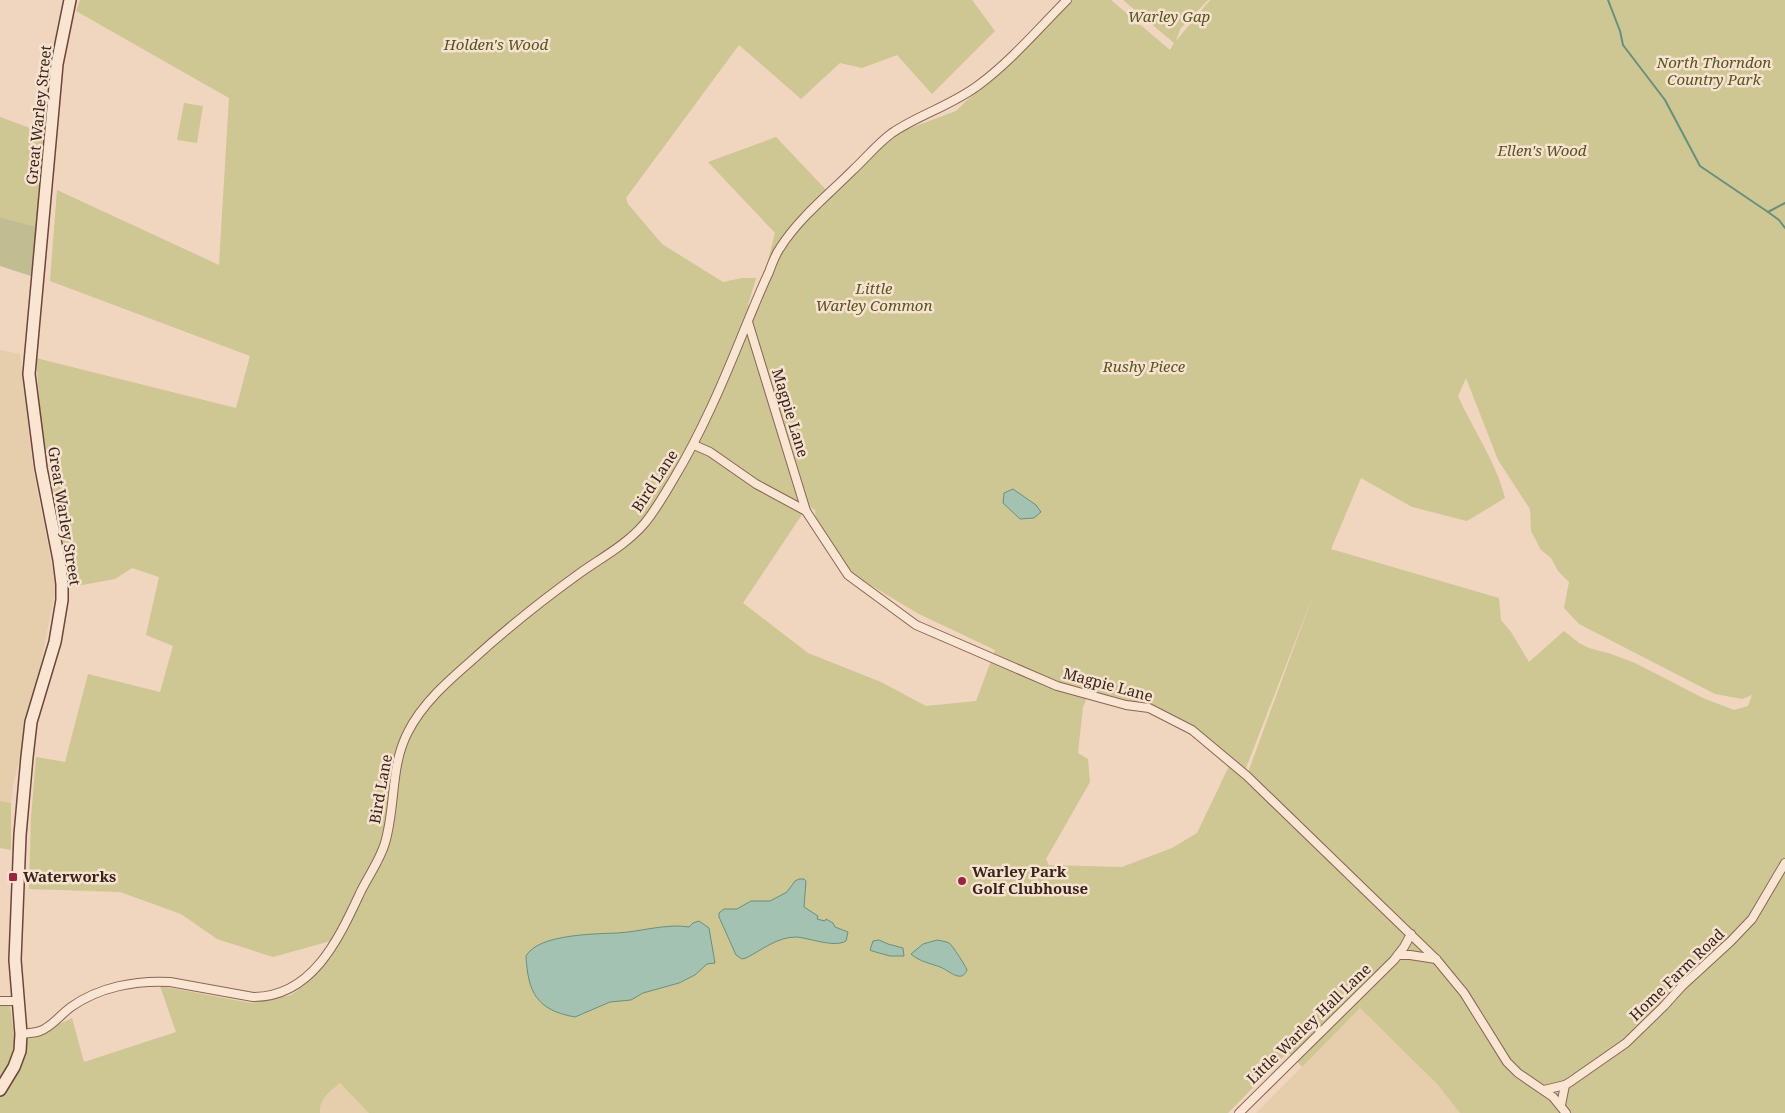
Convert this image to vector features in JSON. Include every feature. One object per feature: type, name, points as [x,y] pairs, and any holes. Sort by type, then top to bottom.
[{"type":"main road","name":"Great Warley Street","points":[[0,1090],[14,1067],[20,1051],[21,1034],[15,960],[20,834],[31,722],[55,642],[62,600],[59,560],[41,468],[29,374],[57,64],[70,0]]},
{"type":"street","points":[[748,322],[753,306],[778,250],[806,214],[889,135],[963,96],[983,82],[1004,64],[1067,0]]},
{"type":"street","name":"Bird Lane","points":[[21,1034],[40,1031],[78,1003],[91,996],[126,984],[157,981],[170,982],[253,997],[266,997],[293,988],[308,976],[337,939],[379,858],[390,821],[397,761],[408,731],[438,691],[500,634],[549,595],[620,546],[642,527],[654,511],[694,445],[748,322]]},
{"type":"street","name":"Magpie Lane","points":[[748,322],[806,511],[848,575],[916,625],[1057,686],[1126,705],[1149,708],[1192,730],[1247,776],[1436,959],[1464,993],[1507,1062],[1518,1073],[1544,1090],[1561,1105],[1566,1113]]},
{"type":"street","name":"Magpie Lane","points":[[694,445],[710,452],[756,484],[806,511]]},
{"type":"street","name":"Home Farm Road","points":[[1544,1090],[1565,1085],[1626,1043],[1682,986],[1732,941],[1752,919],[1785,863]]},
{"type":"street","name":"Little Warley Hall Lane","points":[[1239,1113],[1312,1039],[1355,1000],[1398,955],[1411,934]]},
{"type":"street","points":[[1398,955],[1436,959]]},
{"type":"street","points":[[0,1000],[18,1001]]},
{"type":"street","points":[[1561,1105],[1565,1085]]},
{"type":"shaded area","points":[[0,217],[37,227],[31,276],[0,266]]},
{"type":"shaded area","points":[[0,350],[20,354],[33,468],[56,586],[11,803],[0,801]]},
{"type":"shaded area","points":[[1013,489],[1036,505],[1041,512],[1034,518],[1020,519],[1003,503],[1004,493]]},
{"type":"shaded area","points":[[799,879],[806,881],[804,907],[818,916],[817,919],[825,921],[826,919],[833,923],[835,927],[848,932],[846,941],[841,943],[822,942],[796,937],[782,939],[746,958],[742,959],[736,955],[719,917],[719,913],[724,909],[737,909],[751,901],[770,901],[787,892],[795,881]]},
{"type":"shaded area","points":[[699,921],[709,928],[715,963],[707,964],[695,975],[679,983],[643,993],[631,1000],[610,1002],[575,1017],[551,1010],[543,1004],[532,989],[526,956],[532,949],[542,943],[554,939],[582,935],[672,926],[689,927]]},
{"type":"shaded area","points":[[879,940],[903,948],[904,956],[890,956],[870,950],[873,941]]},
{"type":"shaded area","points":[[937,940],[949,943],[953,948],[967,970],[964,975],[956,975],[921,961],[911,954],[923,944]]},
{"type":"shaded area","points":[[1360,1008],[1437,1084],[1460,1113],[1256,1113]]},
{"type":"shaded area","points":[[348,1075],[380,1113],[320,1113],[319,1109],[324,1098]]},
{"type":"green space","points":[[80,0],[972,0],[995,31],[932,94],[897,55],[862,68],[840,63],[801,99],[739,45],[626,198],[628,204],[662,244],[723,282],[742,278],[756,278],[748,305],[756,308],[775,233],[708,162],[776,137],[831,195],[872,154],[905,130],[956,111],[1070,0],[1111,0],[1170,50],[1174,43],[1123,0],[1208,0],[1180,29],[1176,41],[1210,0],[1785,0],[1785,1113],[1460,1113],[1437,1084],[1360,1008],[1302,1067],[1288,1052],[1228,1113],[369,1113],[340,1083],[323,1100],[320,1113],[0,1113],[0,1097],[19,1069],[28,1039],[72,1018],[84,1062],[176,1032],[160,986],[251,1003],[291,995],[310,981],[338,939],[273,957],[217,939],[181,914],[120,892],[29,889],[31,818],[36,757],[65,762],[88,674],[160,692],[173,646],[146,635],[159,577],[132,568],[115,579],[71,587],[41,422],[36,358],[236,408],[250,356],[50,281],[57,190],[219,265],[229,98],[76,11]],"holes":[[[1466,378],[1498,460],[1530,509],[1531,531],[1541,550],[1551,558],[1558,571],[1569,582],[1564,608],[1579,624],[1715,694],[1742,699],[1752,695],[1748,706],[1734,710],[1703,698],[1635,663],[1589,648],[1564,631],[1529,662],[1511,632],[1501,620],[1499,598],[1331,549],[1361,478],[1412,507],[1467,521],[1505,498],[1496,471],[1458,396]],[[794,455],[808,506],[815,510],[816,522],[825,531],[834,555],[852,574],[919,614],[995,650],[976,701],[926,706],[881,682],[808,653],[743,603],[806,511]],[[1314,593],[1247,775],[1244,773]],[[1088,695],[1149,708],[1192,730],[1231,762],[1197,833],[1172,848],[1122,867],[1049,865],[1046,859],[1090,782],[1088,759],[1078,753],[1083,707]]]},
{"type":"green space","points":[[184,103],[203,106],[197,143],[177,140]]},
{"type":"green space","points":[[0,117],[43,133],[37,227],[0,217]]},
{"type":"green space","points":[[0,801],[11,803],[11,850],[0,848]]},
{"type":"green space","points":[[0,1005],[10,1005],[15,1043],[10,1060],[0,1080]]},
{"type":"waterway","points":[[1608,0],[1620,31],[1623,45],[1665,100],[1700,166],[1779,220],[1785,228]]},
{"type":"waterway","points":[[1768,212],[1785,203]]},
{"type":"place","name":"Waterworks","points":[[13,877]]},
{"type":"place","name":"Warley Park Golf Clubhouse","points":[[962,881]]},
{"type":"park label","name":"Warley Gap","points":[[1169,17]]},
{"type":"park label","name":"Holden's Wood","points":[[496,45]]},
{"type":"park label","name":"North Thorndon Country Park","points":[[1714,72]]},
{"type":"park label","name":"Ellen's Wood","points":[[1542,151]]},
{"type":"park label","name":"Little Warley Common","points":[[874,298]]},
{"type":"park label","name":"Rushy Piece","points":[[1144,367]]}]
